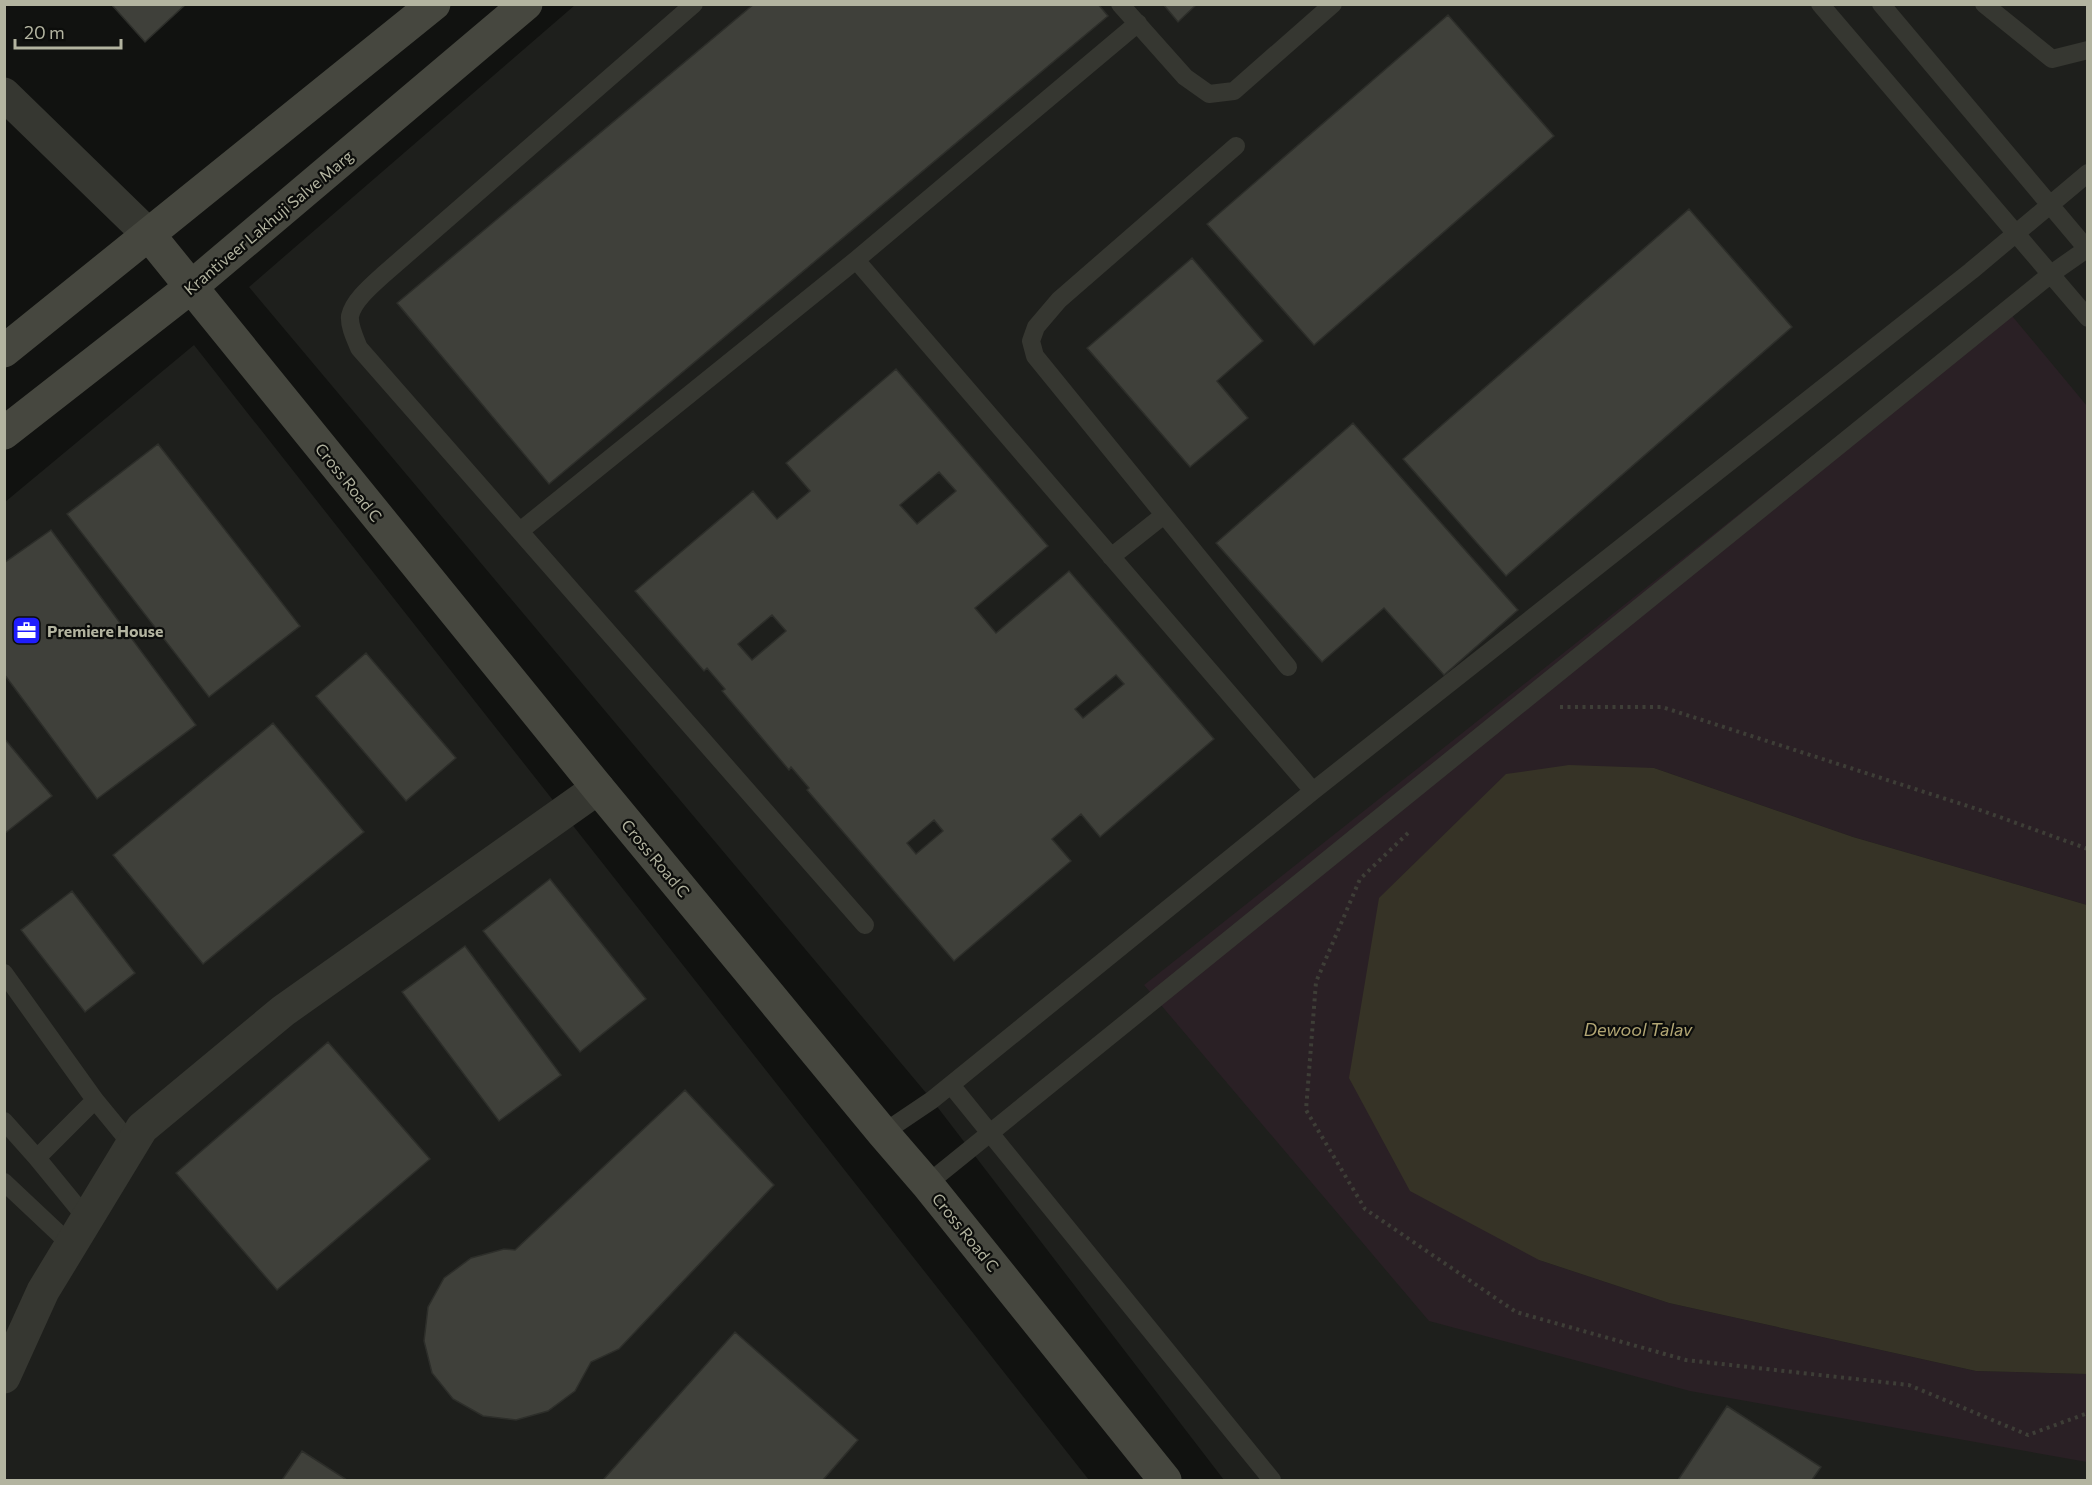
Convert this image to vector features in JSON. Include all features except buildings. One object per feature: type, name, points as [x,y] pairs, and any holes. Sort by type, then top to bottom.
[{"type":"main road","points":[[4,351],[434,4]]},
{"type":"main road","name":"Krantiveer Lakhuji Salve Marg","points":[[4,433],[191,287],[526,4]]},
{"type":"main road","name":"Cross Road C","points":[[149,235],[598,788],[927,1184],[1165,1480]]},
{"type":"street","points":[[4,94],[149,235]]},
{"type":"street","points":[[7,1367],[43,1291],[142,1128],[283,1011],[598,788]]},
{"type":"lane","points":[[694,4],[362,295],[350,315],[352,331],[359,348],[865,925]]},
{"type":"lane","points":[[1120,4],[1185,77],[1209,94],[1234,91],[1333,4]]},
{"type":"lane","points":[[1820,4],[2088,318]]},
{"type":"lane","points":[[927,1184],[2051,274],[2087,249],[1881,4]]},
{"type":"lane","points":[[1984,4],[2052,59],[2088,50]]},
{"type":"lane","points":[[519,531],[856,260],[1138,24]]},
{"type":"lane","points":[[1236,146],[1059,300],[1036,327],[1031,341],[1035,357],[1288,667]]},
{"type":"lane","points":[[883,1133],[932,1100],[1313,791],[2016,233],[2088,173]]},
{"type":"lane","points":[[856,260],[1313,791]]},
{"type":"lane","points":[[1111,557],[1164,515]]},
{"type":"lane","points":[[4,973],[95,1100],[132,1145]]},
{"type":"lane","points":[[951,1084],[1272,1480]]},
{"type":"lane","points":[[37,1158],[95,1100]]},
{"type":"lane","points":[[4,1121],[37,1158],[79,1232]]},
{"type":"lane","points":[[5,1187],[79,1232]]},
{"type":"path","points":[[1560,707],[1662,707],[1983,812],[2088,849]]},
{"type":"path","points":[[1410,832],[1360,879],[1316,982],[1306,1110],[1365,1209],[1516,1312],[1686,1360],[1909,1385],[2028,1435],[2088,1413]]},
{"type":"shaded area","points":[[575,5],[2087,5],[2087,1480],[1224,1480],[932,1100],[249,287]]},
{"type":"shaded area","points":[[2003,305],[2087,406],[2087,905],[1853,837],[1654,768],[1539,1260],[1669,1303],[1976,1371],[2087,1374],[2087,1462],[1690,1391],[1429,1321],[1144,985]]},
{"type":"shaded area","points":[[194,345],[1089,1480],[5,1480],[5,502]]},
{"type":"water","name":"Dewool Talav","points":[[1569,765],[1654,768],[1853,837],[2087,905],[2087,1374],[1976,1371],[1669,1303],[1539,1260],[1410,1191],[1349,1078],[1379,898],[1506,774]]},
{"type":"place","name":"Premiere House","points":[[26,630]]}]
